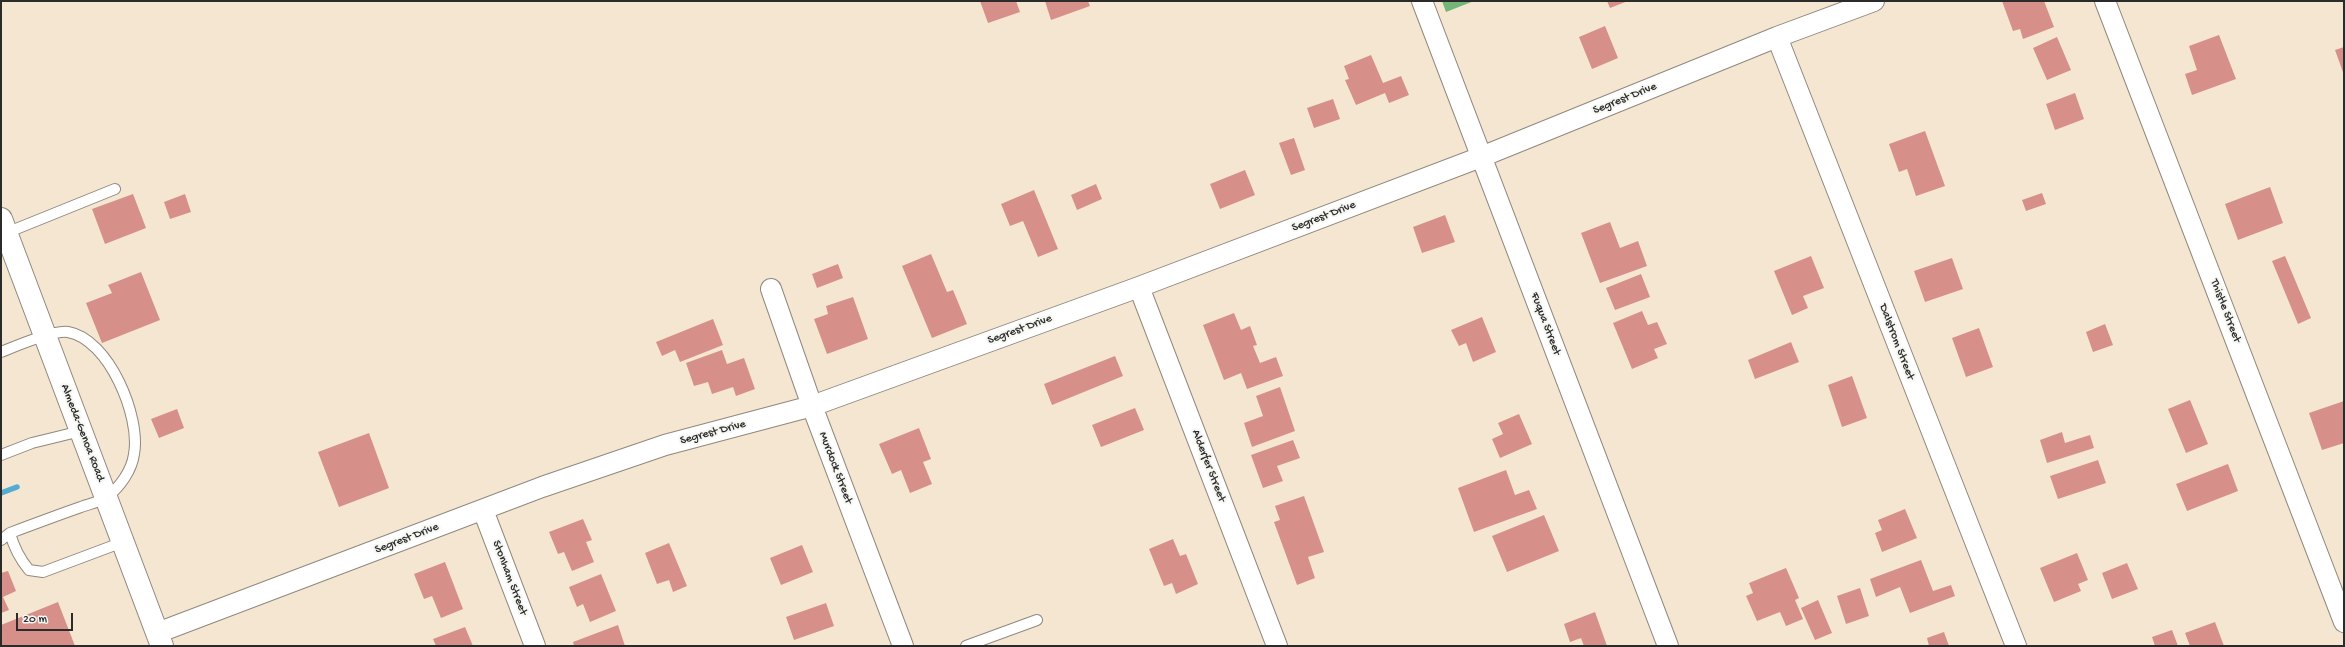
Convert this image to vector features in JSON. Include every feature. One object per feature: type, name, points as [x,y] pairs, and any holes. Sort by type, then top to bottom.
[{"type":"main road","name":"Almeda-Genoa Road","points":[[4,226],[159,639]]},
{"type":"street","name":"Fuqua Street","points":[[1422,1],[1668,646]]},
{"type":"street","name":"Segrest Drive","points":[[159,639],[542,487],[665,445],[812,406],[1138,287],[1481,157],[1777,38],[1874,1]]},
{"type":"street","name":"Thistle Street","points":[[2105,1],[2344,622]]},
{"type":"street","name":"Dalstrom Street","points":[[1777,38],[2016,646]]},
{"type":"street","name":"Alderfer Street","points":[[1138,287],[1277,646]]},
{"type":"street","name":"Murdock Street","points":[[771,289],[812,406],[903,646]]},
{"type":"street","name":"Stonham Street","points":[[483,510],[535,646]]},
{"type":"lane","points":[[4,226],[115,189]]},
{"type":"lane","points":[[1,352],[45,336],[67,332],[86,340],[100,350],[119,381],[132,420],[134,454],[127,475],[106,497],[10,533],[1,540]]},
{"type":"lane","points":[[1,455],[32,443],[81,431]]},
{"type":"lane","points":[[10,533],[15,552],[23,563],[30,570],[43,572],[123,542]]},
{"type":"lane","points":[[966,646],[1037,620]]},
{"type":"green space","points":[[1442,1],[1474,1],[1446,12]]},
{"type":"building","points":[[980,1],[1016,1],[1020,12],[988,23]]},
{"type":"building","points":[[1045,1],[1088,1],[1090,6],[1051,20]]},
{"type":"building","points":[[1607,1],[1628,1],[1610,8]]},
{"type":"building","points":[[2002,1],[2044,1],[2054,27],[2023,39],[2020,29],[2013,31]]},
{"type":"building","points":[[1605,26],[1618,58],[1592,69],[1579,37]]},
{"type":"building","points":[[2219,35],[2236,79],[2192,95],[2185,74],[2197,70],[2189,46]]},
{"type":"building","points":[[2057,37],[2071,70],[2047,80],[2033,48]]},
{"type":"building","points":[[2344,47],[2344,75],[2335,50]]},
{"type":"building","points":[[1371,55],[1383,83],[1401,76],[1409,95],[1389,103],[1385,93],[1356,105],[1345,80],[1349,79],[1344,66]]},
{"type":"building","points":[[2075,93],[2084,119],[2055,130],[2046,104]]},
{"type":"building","points":[[1333,99],[1340,119],[1314,128],[1307,108]]},
{"type":"building","points":[[1925,131],[1945,186],[1916,196],[1907,169],[1899,172],[1889,144]]},
{"type":"building","points":[[1294,138],[1305,170],[1291,175],[1279,143]]},
{"type":"building","points":[[1245,170],[1255,195],[1220,209],[1210,184]]},
{"type":"building","points":[[1096,184],[1102,199],[1077,210],[1071,195]]},
{"type":"building","points":[[2270,187],[2283,223],[2238,240],[2225,204]]},
{"type":"building","points":[[1034,190],[1058,249],[1038,257],[1023,221],[1010,226],[1001,204]]},
{"type":"building","points":[[2042,193],[2046,204],[2026,211],[2022,200]]},
{"type":"building","points":[[133,194],[146,228],[105,244],[92,209]]},
{"type":"building","points":[[185,194],[191,212],[170,219],[164,202]]},
{"type":"building","points":[[1445,215],[1455,242],[1422,253],[1413,227]]},
{"type":"building","points":[[1610,222],[1620,248],[1638,241],[1647,266],[1600,283],[1581,233]]},
{"type":"building","points":[[931,254],[947,292],[953,290],[967,324],[932,338],[902,266]]},
{"type":"building","points":[[1811,256],[1824,288],[1803,296],[1808,308],[1792,315],[1774,271]]},
{"type":"building","points":[[2285,256],[2311,318],[2298,324],[2272,261]]},
{"type":"building","points":[[1952,258],[1963,289],[1925,302],[1914,271]]},
{"type":"building","points":[[838,264],[843,278],[817,288],[812,274]]},
{"type":"building","points":[[141,272],[160,320],[102,343],[86,303],[112,293],[108,285]]},
{"type":"building","points":[[1641,274],[1650,297],[1615,310],[1606,288]]},
{"type":"building","points":[[853,297],[868,339],[827,354],[814,319],[828,314],[826,306]]},
{"type":"building","points":[[1642,311],[1648,325],[1657,322],[1667,344],[1654,349],[1658,358],[1632,369],[1613,323]]},
{"type":"building","points":[[1234,313],[1241,330],[1250,326],[1257,345],[1253,346],[1260,363],[1276,357],[1283,376],[1247,389],[1241,373],[1224,380],[1203,325]]},
{"type":"building","points":[[1482,317],[1496,352],[1473,362],[1466,343],[1459,346],[1451,330]]},
{"type":"building","points":[[713,319],[723,345],[680,362],[675,350],[662,356],[656,342]]},
{"type":"building","points":[[2105,324],[2113,345],[2093,352],[2086,332]]},
{"type":"building","points":[[1979,328],[1993,367],[1966,377],[1952,338]]},
{"type":"building","points":[[1791,342],[1799,362],[1755,379],[1748,360]]},
{"type":"building","points":[[722,350],[727,364],[744,358],[755,389],[736,396],[733,387],[712,394],[708,382],[694,386],[686,363]]},
{"type":"building","points":[[1115,356],[1123,376],[1052,405],[1044,384]]},
{"type":"building","points":[[1852,376],[1867,418],[1842,427],[1828,385]]},
{"type":"building","points":[[1280,387],[1295,431],[1252,447],[1244,423],[1263,416],[1256,396]]},
{"type":"building","points":[[2190,400],[2208,444],[2186,453],[2168,409]]},
{"type":"building","points":[[2344,401],[2344,443],[2322,450],[2309,413]]},
{"type":"building","points":[[1135,408],[1144,430],[1101,447],[1092,425]]},
{"type":"building","points":[[177,409],[184,428],[159,438],[151,419]]},
{"type":"building","points":[[1519,414],[1532,444],[1500,458],[1492,439],[1503,434],[1498,423]]},
{"type":"building","points":[[919,428],[931,459],[923,462],[932,484],[910,493],[901,470],[892,474],[879,444]]},
{"type":"building","points":[[2062,432],[2065,443],[2090,435],[2094,448],[2047,463],[2040,440]]},
{"type":"building","points":[[369,433],[389,488],[339,507],[318,452]]},
{"type":"building","points":[[1293,440],[1300,458],[1277,466],[1283,481],[1263,488],[1251,455]]},
{"type":"building","points":[[2098,460],[2106,483],[2058,499],[2050,476]]},
{"type":"building","points":[[2228,464],[2238,491],[2187,511],[2176,484]]},
{"type":"building","points":[[1506,470],[1515,495],[1529,490],[1537,509],[1474,532],[1458,488]]},
{"type":"building","points":[[1304,496],[1324,552],[1308,557],[1315,578],[1297,585],[1274,522],[1280,520],[1275,506]]},
{"type":"building","points":[[1905,509],[1917,538],[1882,552],[1875,533],[1882,530],[1878,520]]},
{"type":"building","points":[[1544,515],[1559,551],[1507,572],[1492,536]]},
{"type":"building","points":[[583,519],[592,540],[586,542],[594,562],[572,571],[564,552],[558,554],[549,532]]},
{"type":"building","points":[[1173,539],[1180,556],[1186,554],[1198,584],[1176,594],[1172,583],[1164,586],[1149,549]]},
{"type":"building","points":[[669,543],[687,586],[673,592],[669,580],[657,584],[645,553]]},
{"type":"building","points":[[802,545],[813,572],[781,585],[770,558]]},
{"type":"building","points":[[2077,553],[2088,580],[2078,584],[2081,591],[2054,602],[2040,568]]},
{"type":"building","points":[[1921,560],[1933,591],[1951,585],[1955,596],[1910,613],[1900,587],[1876,597],[1870,579]]},
{"type":"building","points":[[445,562],[463,609],[441,618],[432,596],[424,599],[414,574]]},
{"type":"building","points":[[2127,563],[2138,589],[2112,599],[2102,573]]},
{"type":"building","points":[[1786,568],[1799,598],[1795,600],[1803,619],[1786,626],[1780,612],[1757,621],[1746,596],[1753,593],[1749,583]]},
{"type":"building","points":[[8,571],[16,591],[3,597],[9,610],[1,613],[1,573]]},
{"type":"building","points":[[601,574],[616,611],[590,622],[583,604],[577,607],[569,587]]},
{"type":"building","points":[[1860,588],[1869,616],[1846,624],[1837,596]]},
{"type":"building","points":[[1818,600],[1832,633],[1815,640],[1801,608]]},
{"type":"building","points":[[58,602],[75,646],[1,646],[1,625]]},
{"type":"building","points":[[826,603],[834,626],[794,640],[786,617]]},
{"type":"building","points":[[1595,612],[1607,646],[1584,646],[1581,638],[1570,642],[1564,624]]},
{"type":"building","points":[[2215,622],[2224,646],[2190,646],[2185,633]]},
{"type":"building","points":[[618,625],[625,646],[574,646],[573,642]]},
{"type":"building","points":[[465,627],[473,646],[436,646],[433,639]]},
{"type":"building","points":[[2172,630],[2178,646],[2155,646],[2152,637]]},
{"type":"building","points":[[1944,632],[1949,646],[1929,646],[1927,638]]},
{"type":"waterway","points":[[1,493],[17,487]]}]
